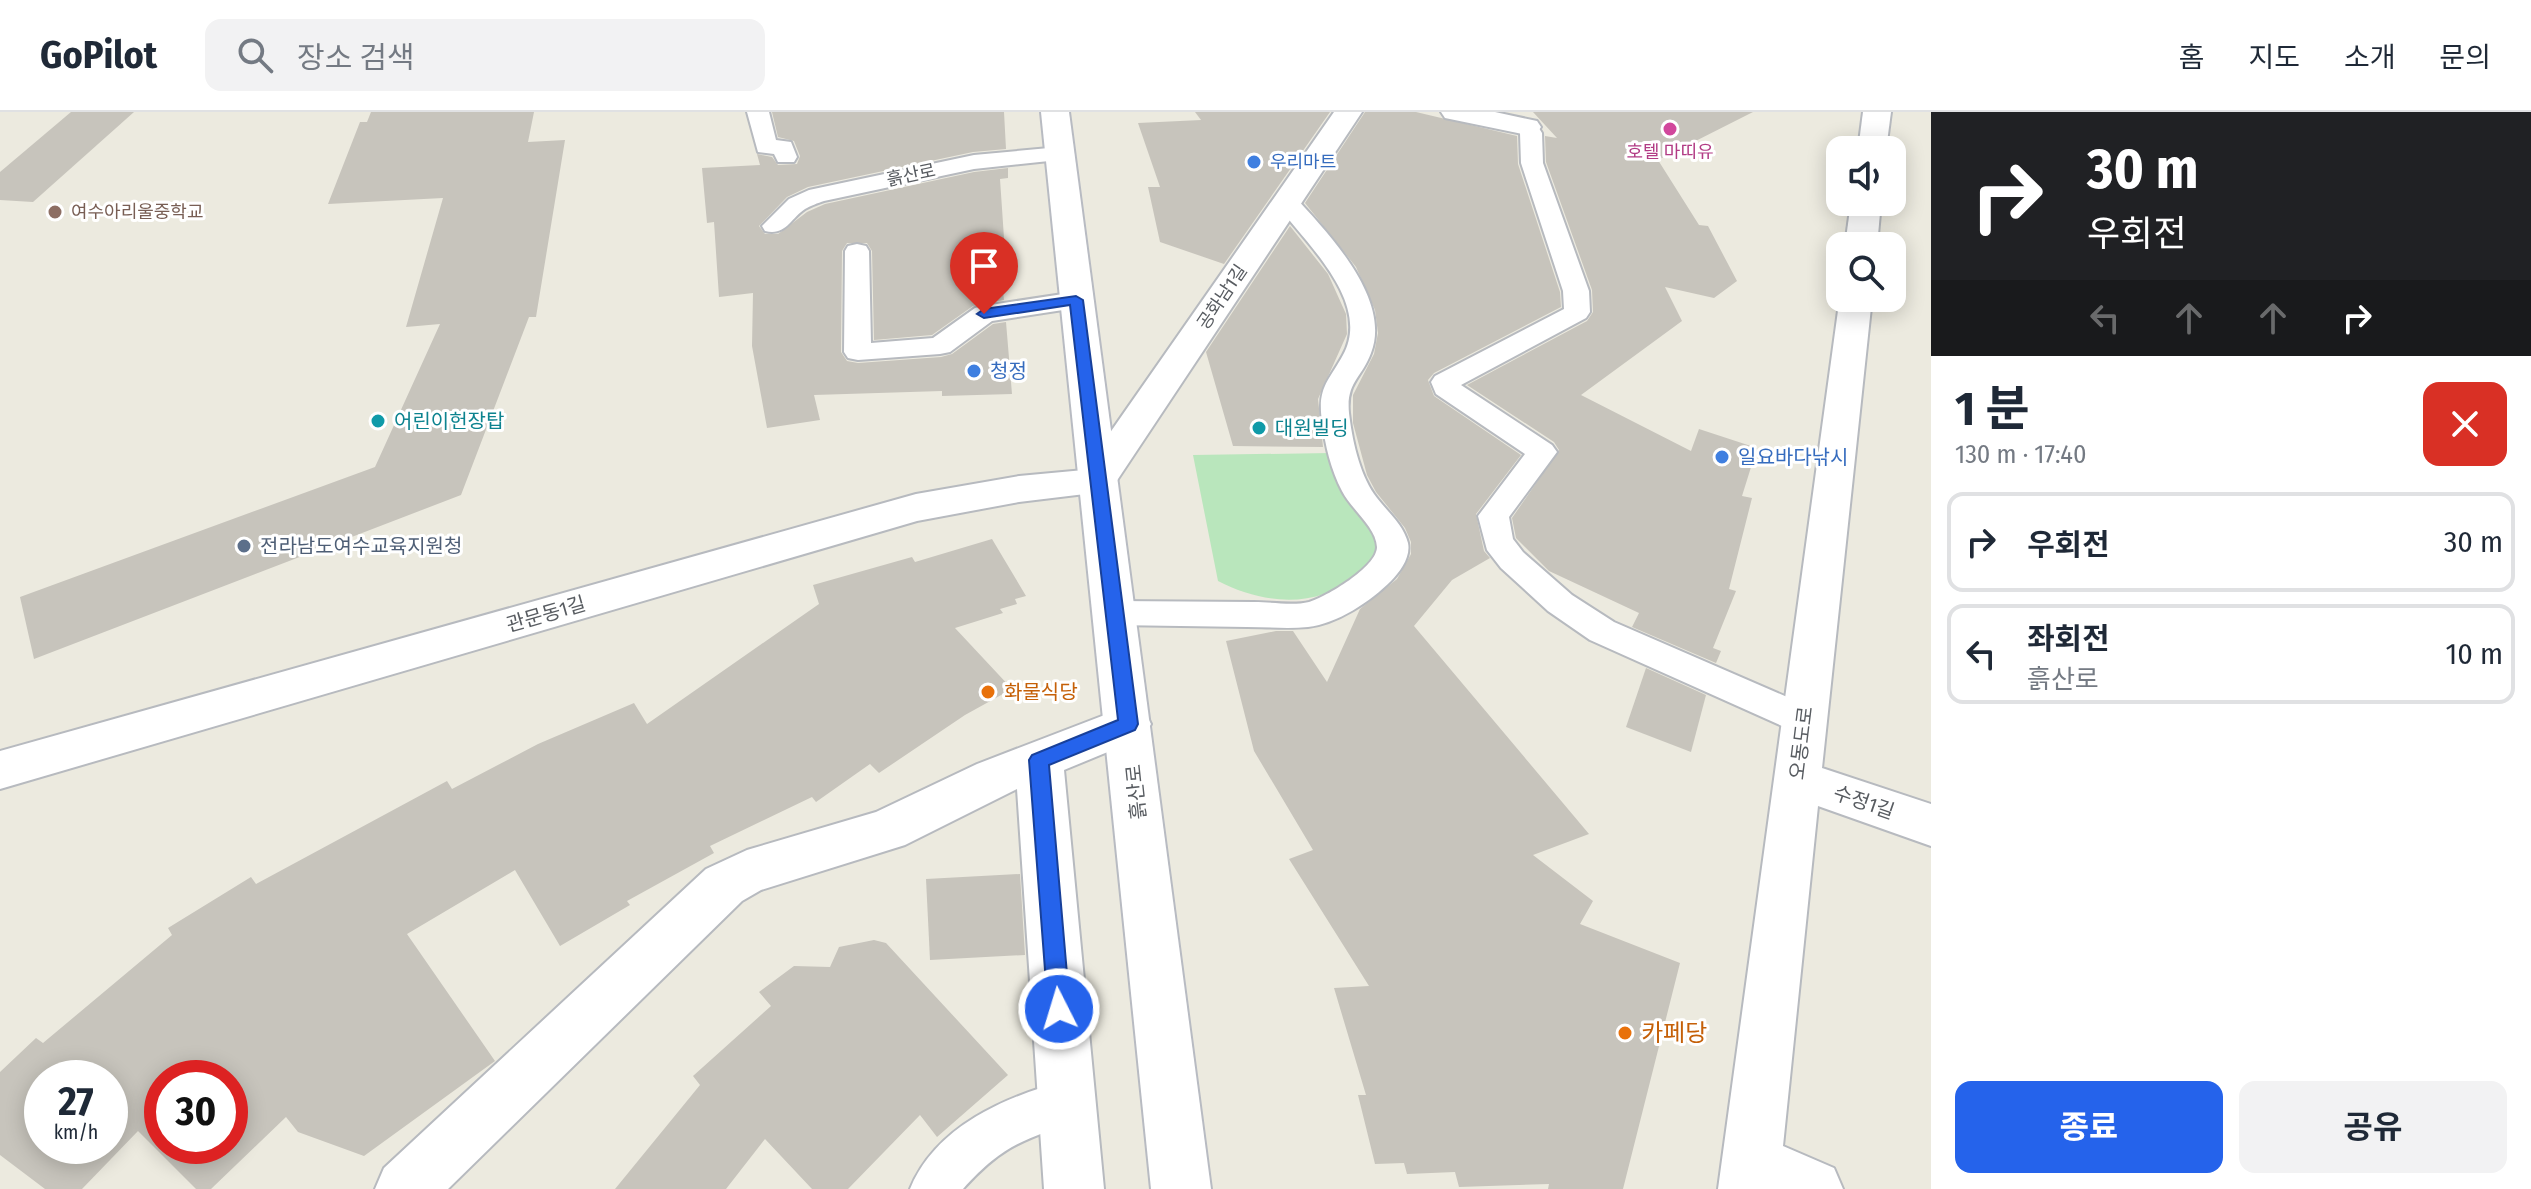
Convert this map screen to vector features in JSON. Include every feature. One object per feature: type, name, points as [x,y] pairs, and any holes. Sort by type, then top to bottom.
[{"type":"street","name":"흙산로","points":[[1055,112],[1181,1189]]},
{"type":"street","name":"공화남1길","points":[[1096,482],[1348,112]]},
{"type":"street","points":[[1455,112],[1527,127]]},
{"type":"street","points":[[1874,136],[1877,112]]},
{"type":"street","name":"오동도로","points":[[1750,1175],[1853,312]]},
{"type":"street","name":"관문동1길","points":[[0,770],[916,508],[1019,489],[1096,482]]},
{"type":"street","points":[[405,1189],[724,885],[747,872],[904,823],[994,778],[1128,724]]},
{"type":"street","points":[[1039,760],[1074,1189]]},
{"type":"street","name":"수정1길","points":[[1797,779],[1931,825]]},
{"type":"street","points":[[1750,1175],[1813,1189]]},
{"type":"lane","points":[[758,112],[766,147],[783,147],[786,157]]},
{"type":"lane","points":[[1527,127],[1531,133],[1532,163],[1576,291],[1577,312],[1445,382],[1446,388],[1542,452],[1496,509],[1493,523],[1498,542],[1534,582],[1585,621],[1804,720]]},
{"type":"lane","name":"흙산로","points":[[774,226],[797,204],[817,195],[974,162],[1060,154]]},
{"type":"lane","points":[[1114,613],[1309,615],[1327,610],[1362,587],[1391,558],[1394,549],[1389,537],[1359,495],[1339,435],[1335,404],[1339,381],[1360,349],[1360,321],[1353,295],[1341,267],[1325,244],[1287,202]]},
{"type":"lane","points":[[857,251],[858,352],[940,346],[984,314],[1076,300]]},
{"type":"lane","points":[[933,1189],[961,1156],[989,1131],[1031,1111],[1067,1102]]},
{"type":"green space","points":[[1331,453],[1345,495],[1376,535],[1378,552],[1370,565],[1343,586],[1325,594],[1290,600],[1254,595],[1218,581],[1193,455]]},
{"type":"building","points":[[71,112],[134,112],[33,202],[0,200],[0,172]]},
{"type":"building","points":[[371,112],[534,112],[528,142],[565,140],[536,317],[529,317],[461,495],[34,659],[20,597],[375,467],[440,324],[406,327],[443,198],[328,204],[360,122],[367,122]]},
{"type":"building","points":[[772,112],[1004,112],[1006,149],[973,152],[808,187],[787,197],[759,226],[765,234],[778,234],[807,212],[825,204],[974,172],[1008,168],[1008,178],[1000,179],[1007,282],[1002,282],[1004,300],[973,306],[932,335],[874,340],[872,251],[867,243],[847,243],[842,251],[841,352],[847,361],[858,363],[941,357],[952,354],[993,324],[1006,322],[1012,394],[942,396],[942,391],[814,395],[820,420],[767,428],[752,346],[753,293],[719,297],[714,222],[707,223],[702,168],[760,165],[757,154],[772,157],[778,165],[797,164],[800,156],[794,141],[778,137]]},
{"type":"building","points":[[1195,112],[1330,112],[1224,264],[1160,242],[1148,187],[1160,187],[1138,123],[1201,120]]},
{"type":"building","points":[[1365,112],[1416,112],[1517,136],[1518,164],[1560,292],[1561,307],[1434,373],[1428,380],[1434,396],[1521,455],[1476,514],[1484,551],[1490,558],[1452,580],[1414,626],[1589,834],[1533,855],[1593,901],[1580,924],[1680,963],[1623,1189],[1548,1189],[1549,1184],[1459,1187],[1455,1172],[1407,1174],[1404,1163],[1375,1164],[1358,1095],[1366,1095],[1334,988],[1369,986],[1289,859],[1313,850],[1254,751],[1226,641],[1276,631],[1293,631],[1327,682],[1360,609],[1397,579],[1411,554],[1411,542],[1405,528],[1376,492],[1367,475],[1353,423],[1353,395],[1374,354],[1378,333],[1375,310],[1356,267],[1305,203]]},
{"type":"building","points":[[1533,112],[1753,112],[1658,160],[1699,225],[1708,226],[1737,281],[1714,298],[1665,287],[1682,321],[1581,395],[1691,451],[1699,429],[1757,448],[1742,496],[1752,498],[1729,589],[1736,591],[1713,648],[1721,651],[1716,663],[1632,627],[1639,613],[1549,571],[1516,538],[1512,518],[1559,450],[1554,442],[1467,385],[1587,321],[1593,312],[1592,290],[1546,162],[1545,136],[1557,138]]},
{"type":"building","points":[[1290,226],[1328,274],[1346,314],[1347,334],[1318,399],[1323,447],[1233,446],[1206,352]]},
{"type":"building","points":[[992,539],[1026,596],[1015,599],[1017,604],[1000,609],[1003,613],[955,628],[1012,689],[965,715],[879,773],[870,764],[816,802],[812,797],[710,846],[714,853],[627,901],[630,905],[560,946],[515,870],[407,934],[495,1061],[364,1156],[298,1132],[286,1117],[248,1153],[248,1060],[144,1060],[144,1137],[138,1131],[128,1141],[128,1060],[24,1060],[24,1164],[106,1164],[82,1189],[45,1189],[0,1155],[0,1072],[36,1038],[43,1043],[172,935],[168,928],[251,877],[256,884],[447,781],[452,789],[538,744],[634,703],[647,724],[819,604],[813,585],[912,557],[915,562]]},
{"type":"building","points":[[1646,668],[1706,695],[1691,752],[1626,727]]},
{"type":"building","points":[[1020,874],[1025,955],[930,960],[926,879]]},
{"type":"building","points":[[874,940],[886,943],[1008,1075],[937,1137],[920,1115],[848,1189],[812,1189],[765,1139],[726,1189],[615,1189],[700,1085],[693,1076],[771,1006],[759,992],[794,966],[830,967],[839,947]]},
{"type":"building","points":[[171,1164],[237,1164],[211,1189],[196,1189]]},
{"type":"place","name":"호텔 마띠유","points":[[1670,129]]},
{"type":"place","name":"우리마트","points":[[1254,162]]},
{"type":"place","name":"여수아리울중학교","points":[[55,212]]},
{"type":"place","name":"청정","points":[[974,371]]},
{"type":"place","name":"어린이헌장탑","points":[[378,421]]},
{"type":"place","name":"대원빌딩","points":[[1259,428]]},
{"type":"place","name":"일요바다낚시","points":[[1722,457]]},
{"type":"place","name":"전라남도여수교육지원청","points":[[244,546]]},
{"type":"place","name":"화물식당","points":[[988,692]]},
{"type":"place","name":"카페당","points":[[1625,1033]]},
{"type":"route","points":[[984,314],[1076,300],[1128,724],[1039,760],[1059,1009]]}]
